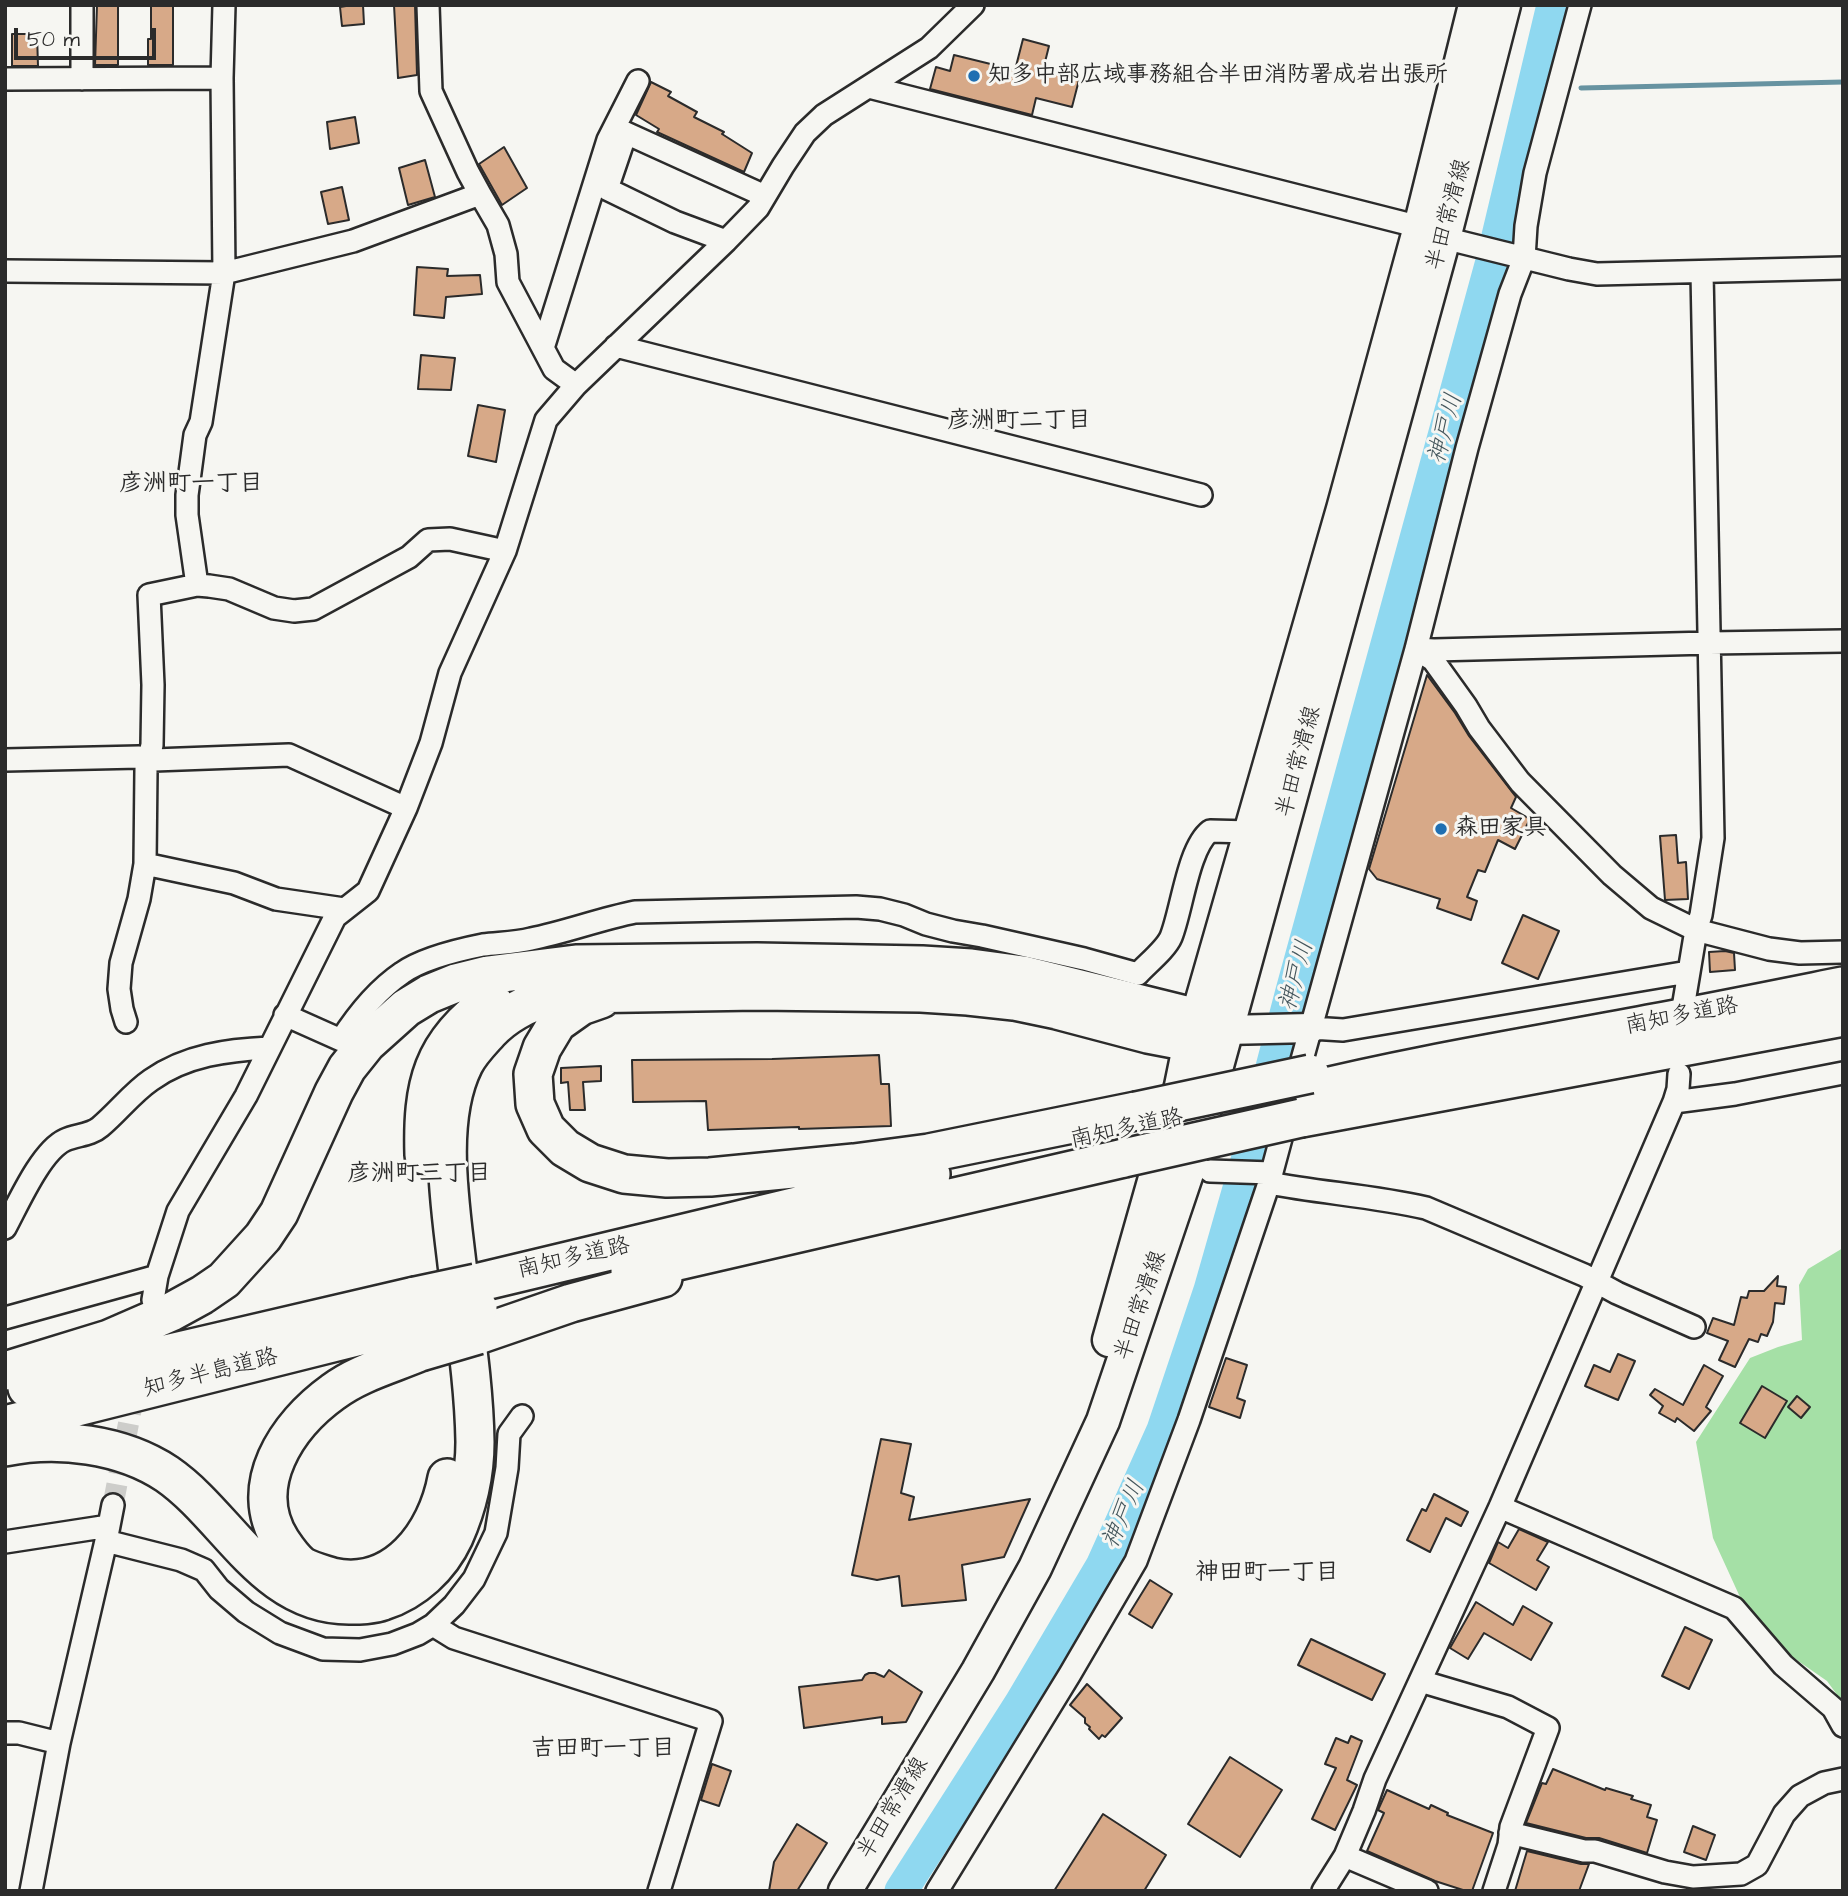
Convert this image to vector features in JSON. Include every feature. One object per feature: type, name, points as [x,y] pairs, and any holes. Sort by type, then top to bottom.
[{"type":"highway","points":[[5,1371],[109,1339],[171,1312],[202,1296],[224,1280],[244,1260],[279,1213],[347,1068],[367,1043],[406,1008],[456,983],[488,975],[576,964],[757,962],[971,968],[1036,978],[1215,1030]]},
{"type":"highway","points":[[477,1309],[417,1323],[366,1374],[336,1390],[315,1406],[292,1430],[277,1456],[268,1488],[269,1512],[275,1532],[302,1566],[343,1579],[364,1579],[386,1571],[407,1556],[436,1517],[449,1466],[450,1437],[449,1405],[424,1181],[423,1126],[426,1093],[435,1065],[451,1037],[465,1021],[505,992],[544,969]]},
{"type":"highway","name":"南知多道路","points":[[1305,1095],[1347,1082],[1490,1053],[1843,986]]},
{"type":"highway","points":[[5,1447],[78,1444],[115,1450],[138,1459],[165,1473],[189,1491],[246,1553],[274,1578],[313,1600],[335,1605],[381,1602],[401,1594],[435,1567],[449,1548],[468,1497],[475,1443],[470,1366],[449,1196],[450,1113],[455,1087],[465,1063],[495,1026],[517,1010],[547,998],[576,994],[758,991],[922,993],[1014,1002],[1057,1010],[1148,1034],[1215,1030]]},
{"type":"highway","points":[[615,993],[581,1006],[557,1023],[542,1048],[533,1074],[535,1104],[545,1129],[565,1148],[590,1163],[624,1174],[667,1178],[710,1177],[1131,1133]]},
{"type":"highway","name":"南知多道路","points":[[477,1309],[1002,1157],[1131,1133],[1305,1095],[1843,1017]]},
{"type":"highway","name":"南知多道路","points":[[417,1323],[705,1255],[1131,1133]]},
{"type":"highway","name":"知多半島道路","points":[[5,1394],[119,1365],[417,1323]]},
{"type":"highway","name":"知多半島道路","points":[[5,1425],[417,1323]]},
{"type":"main road","name":"半田常滑線","points":[[845,1891],[978,1671],[1035,1568],[1103,1421],[1198,1172],[1215,1030],[1251,832],[1343,509],[1444,237],[1475,5]]},
{"type":"main road","name":"半田常滑線","points":[[1063,1507],[1181,1086],[1215,1030],[1444,237],[1504,5]]},
{"type":"street","points":[[82,5],[82,79]]},
{"type":"street","points":[[197,585],[187,515],[187,495],[224,273],[224,5]]},
{"type":"street","points":[[428,5],[431,91],[468,172],[498,225],[506,254],[508,282],[554,369],[576,385]]},
{"type":"street","points":[[950,27],[952,5]]},
{"type":"street","points":[[153,1300],[157,1276],[178,1211],[246,1096],[335,917],[368,891],[431,743],[450,673],[505,551],[546,420],[576,385],[758,208],[805,133],[824,115],[929,48],[973,5]]},
{"type":"street","points":[[937,1891],[1136,1561],[1189,1420],[1311,1028],[1416,649],[1470,436],[1510,294],[1535,173],[1580,5]]},
{"type":"street","points":[[5,79],[222,78]]},
{"type":"street","points":[[543,348],[608,140],[638,81]]},
{"type":"street","points":[[869,86],[1569,269],[1597,274],[1843,268]]},
{"type":"street","points":[[726,241],[675,222],[607,190],[626,133],[765,196]]},
{"type":"street","points":[[5,271],[224,273],[353,241],[480,194]]},
{"type":"street","points":[[1684,1002],[1713,838],[1702,272]]},
{"type":"street","points":[[616,346],[1201,495]]},
{"type":"street","points":[[126,1022],[119,989],[121,963],[139,899],[145,864],[146,769],[152,745],[153,685],[149,595],[197,585],[229,589],[274,608],[294,611],[313,609],[409,557],[428,540],[450,539],[505,551]]},
{"type":"street","points":[[1416,649],[1843,641]]},
{"type":"street","points":[[1416,649],[1433,660],[1520,782],[1612,875],[1651,908],[1696,930],[1769,949],[1800,953],[1843,952]]},
{"type":"street","points":[[5,760],[289,755],[405,808]]},
{"type":"street","points":[[285,1015],[341,1040],[356,1018],[403,972],[436,957],[486,945],[533,939],[635,912],[856,907],[880,909],[953,931],[1084,959],[1138,974],[1170,940],[1202,837],[1210,831],[1251,832]]},
{"type":"street","points":[[145,864],[234,883],[276,899],[344,909]]},
{"type":"street","points":[[1215,1030],[1343,1030],[1688,972]]},
{"type":"street","points":[[5,1228],[32,1178],[54,1147],[65,1140],[97,1130],[152,1079],[198,1057],[229,1050],[269,1048]]},
{"type":"street","points":[[1674,1102],[1735,1094],[1843,1073]]},
{"type":"street","points":[[1323,1891],[1345,1856],[1375,1779],[1500,1507],[1674,1102],[1679,1074]]},
{"type":"street","points":[[1198,1172],[1267,1176],[1297,1189],[1426,1208],[1695,1326]]},
{"type":"street","points":[[5,1318],[157,1276]]},
{"type":"street","points":[[5,1542],[107,1534],[204,1570],[219,1589],[246,1612],[280,1633],[323,1649],[360,1650],[392,1644],[433,1625],[454,1605],[474,1579],[496,1533],[507,1468],[509,1434],[522,1416]]},
{"type":"street","points":[[31,1891],[59,1743],[113,1505]]},
{"type":"street","points":[[1500,1507],[1734,1608],[1783,1665],[1833,1708],[1843,1726]]},
{"type":"street","points":[[433,1625],[454,1638],[711,1721],[659,1891]]},
{"type":"street","points":[[1420,1681],[1508,1707],[1548,1728],[1511,1827],[1509,1845],[1494,1891]]},
{"type":"street","points":[[5,1733],[19,1733],[59,1743]]},
{"type":"street","points":[[1510,1833],[1584,1851],[1595,1851],[1665,1872],[1693,1877],[1741,1874],[1757,1865],[1784,1814],[1800,1796],[1824,1783],[1843,1779]]},
{"type":"street","points":[[1345,1856],[1427,1891]]},
{"type":"green space","points":[[1843,1248],[1843,1703],[1827,1681],[1791,1656],[1745,1608],[1713,1538],[1696,1442],[1750,1358],[1802,1340],[1799,1285],[1808,1269]]},
{"type":"building","points":[[97,5],[118,5],[118,65],[95,65]]},
{"type":"building","points":[[151,5],[173,5],[173,65],[148,65]]},
{"type":"building","points":[[363,5],[364,24],[342,26],[340,7]]},
{"type":"building","points":[[394,5],[415,5],[417,75],[398,78]]},
{"type":"building","points":[[12,34],[37,34],[38,66],[12,66]]},
{"type":"building","points":[[1023,39],[1049,46],[1044,66],[1080,76],[1072,107],[1036,98],[1032,115],[930,89],[936,67],[950,71],[954,55],[1015,70]]},
{"type":"building","points":[[651,82],[671,92],[668,96],[697,112],[694,117],[724,132],[722,134],[752,153],[744,172],[657,132],[659,129],[636,115]]},
{"type":"building","points":[[355,117],[359,143],[330,149],[327,122]]},
{"type":"building","points":[[504,147],[527,188],[502,205],[479,164]]},
{"type":"building","points":[[425,160],[435,197],[408,205],[399,168]]},
{"type":"building","points":[[342,187],[349,220],[328,224],[321,192]]},
{"type":"building","points":[[417,267],[448,269],[447,276],[480,275],[482,294],[446,297],[444,318],[414,315]]},
{"type":"building","points":[[421,355],[455,358],[451,390],[418,389]]},
{"type":"building","points":[[478,405],[505,410],[496,462],[468,456]]},
{"type":"building","name":"森田家具","points":[[1427,675],[1516,797],[1511,808],[1530,819],[1515,849],[1498,840],[1485,872],[1478,870],[1467,897],[1477,901],[1471,920],[1437,908],[1440,899],[1377,879],[1369,869]]},
{"type":"building","points":[[1676,835],[1678,863],[1686,862],[1688,899],[1665,900],[1660,836]]},
{"type":"building","points":[[1523,915],[1559,931],[1538,979],[1502,963]]},
{"type":"building","points":[[1709,952],[1734,953],[1735,970],[1710,972]]},
{"type":"building","points":[[879,1055],[881,1084],[889,1084],[891,1126],[708,1130],[706,1101],[633,1102],[632,1060]]},
{"type":"building","points":[[601,1066],[601,1081],[583,1082],[585,1110],[570,1110],[568,1082],[561,1083],[561,1068]]},
{"type":"building","points":[[1778,1276],[1777,1286],[1786,1287],[1784,1304],[1775,1303],[1773,1322],[1767,1336],[1761,1334],[1758,1342],[1749,1339],[1735,1367],[1719,1360],[1728,1341],[1707,1333],[1713,1318],[1734,1325],[1741,1297],[1747,1298],[1749,1291],[1764,1291]]},
{"type":"building","points":[[1618,1354],[1635,1361],[1618,1400],[1585,1386],[1594,1365],[1610,1372]]},
{"type":"building","points":[[1226,1358],[1247,1365],[1237,1398],[1245,1401],[1240,1418],[1209,1407]]},
{"type":"building","points":[[1704,1365],[1723,1376],[1706,1407],[1711,1411],[1694,1431],[1677,1418],[1675,1422],[1659,1413],[1663,1406],[1650,1395],[1655,1389],[1683,1405]]},
{"type":"building","points":[[1762,1386],[1787,1401],[1765,1438],[1740,1423]]},
{"type":"building","points":[[1797,1396],[1810,1407],[1801,1418],[1788,1407]]},
{"type":"building","points":[[881,1439],[911,1444],[901,1493],[914,1497],[909,1520],[1030,1499],[1004,1557],[962,1565],[966,1600],[902,1606],[899,1576],[877,1580],[852,1575]]},
{"type":"building","points":[[1434,1494],[1468,1512],[1461,1526],[1446,1518],[1430,1552],[1407,1540],[1422,1509],[1426,1511]]},
{"type":"building","points":[[1519,1529],[1548,1542],[1537,1560],[1549,1567],[1536,1590],[1489,1563],[1498,1542],[1508,1548]]},
{"type":"building","points":[[1150,1580],[1172,1594],[1152,1628],[1129,1614]]},
{"type":"building","points":[[1476,1602],[1513,1625],[1523,1606],[1552,1623],[1531,1660],[1484,1633],[1468,1659],[1450,1648]]},
{"type":"building","points":[[1685,1627],[1712,1640],[1689,1689],[1662,1676]]},
{"type":"building","points":[[1311,1639],[1385,1674],[1372,1700],[1298,1665]]},
{"type":"building","points":[[889,1670],[922,1692],[906,1722],[882,1724],[882,1717],[804,1728],[799,1687],[862,1680],[869,1673],[884,1677]]},
{"type":"building","points":[[1087,1684],[1122,1718],[1105,1737],[1102,1735],[1099,1739],[1085,1723],[1085,1718],[1070,1705]]},
{"type":"building","points":[[1351,1736],[1362,1741],[1347,1780],[1357,1785],[1335,1830],[1312,1819],[1336,1768],[1325,1764],[1336,1738],[1348,1743]]},
{"type":"building","points":[[1230,1757],[1282,1790],[1240,1857],[1188,1824]]},
{"type":"building","points":[[712,1764],[731,1771],[719,1806],[701,1800]]},
{"type":"building","points":[[1553,1769],[1605,1790],[1606,1788],[1633,1796],[1631,1799],[1651,1805],[1647,1817],[1657,1820],[1647,1853],[1599,1838],[1586,1838],[1526,1823],[1542,1783],[1546,1784]]},
{"type":"building","points":[[1387,1790],[1429,1809],[1431,1805],[1448,1813],[1447,1815],[1493,1833],[1472,1891],[1435,1881],[1367,1851],[1384,1813],[1378,1810]]},
{"type":"building","points":[[1103,1814],[1166,1855],[1144,1891],[1054,1891]]},
{"type":"building","points":[[797,1824],[827,1843],[797,1891],[769,1891],[774,1862]]},
{"type":"building","points":[[1693,1826],[1715,1835],[1706,1860],[1684,1852]]},
{"type":"building","points":[[1527,1851],[1589,1864],[1579,1891],[1515,1891]]},
{"type":"waterway","name":"神戸川","points":[[901,1891],[1021,1703],[1102,1566],[1163,1430],[1210,1290],[1254,1136],[1492,261],[1553,5]]},
{"type":"waterway","points":[[1581,88],[1843,82]]},
{"type":"tunnel","points":[[113,1505],[136,1384]]},
{"type":"place","name":"知多中部広域事務組合半田消防署成岩出張所","points":[[974,76]]},
{"type":"place","name":"森田家具","points":[[1441,829]]},
{"type":"district","name":"彦洲町二丁目","points":[[1019,422]]},
{"type":"district","name":"彦洲町一丁目","points":[[191,485]]},
{"type":"district","name":"彦洲町三丁目","points":[[419,1175]]},
{"type":"district","name":"神田町一丁目","points":[[1267,1574]]},
{"type":"district","name":"吉田町一丁目","points":[[603,1750]]}]
